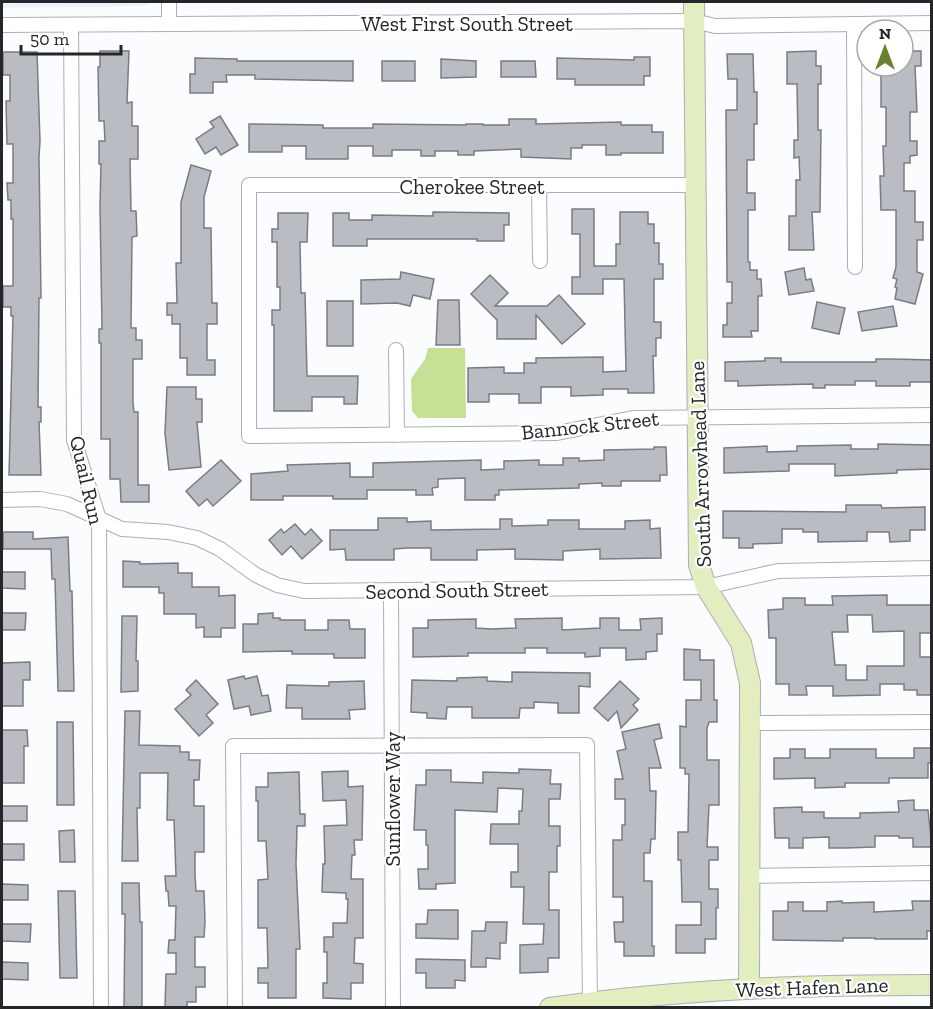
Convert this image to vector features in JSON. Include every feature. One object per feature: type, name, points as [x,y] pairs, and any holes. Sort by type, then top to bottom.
[{"type":"street","points":[[169,2],[169,24]]},
{"type":"street","name":"South Arrowhead Lane","points":[[694,2],[699,565],[706,587],[741,643],[750,683],[749,988]]},
{"type":"street","name":"West First South Street","points":[[2,25],[694,21],[715,26],[932,23]]},
{"type":"street","points":[[854,24],[855,267]]},
{"type":"street","name":"Quail Run","points":[[71,25],[74,440],[99,519],[101,1008]]},
{"type":"street","name":"Cherokee Street","points":[[249,436],[249,185],[695,185]]},
{"type":"street","points":[[540,186],[540,261]]},
{"type":"street","points":[[396,350],[397,435]]},
{"type":"street","name":"Bannock Street","points":[[249,436],[557,433],[633,418],[932,415]]},
{"type":"street","name":"Second South Street","points":[[2,500],[40,500],[67,504],[122,529],[168,532],[197,538],[220,549],[256,575],[277,585],[304,591],[706,587],[778,571],[932,568]]},
{"type":"street","name":"Sunflower Way","points":[[391,591],[393,1008]]},
{"type":"street","points":[[750,723],[932,722]]},
{"type":"street","points":[[235,1008],[233,746],[587,745],[590,1002]]},
{"type":"street","points":[[749,876],[932,873]]},
{"type":"street","name":"West Hafen Lane","points":[[550,1008],[590,1002],[749,988],[809,985],[932,985]]},
{"type":"shaded area","points":[[2,2],[151,2],[144,6],[2,8]]},
{"type":"green space","points":[[428,348],[465,348],[466,418],[418,418],[412,411],[411,379],[425,359]]},
{"type":"building","points":[[100,51],[129,51],[127,103],[132,102],[132,126],[138,126],[138,159],[130,159],[131,211],[136,211],[137,236],[132,237],[131,328],[136,328],[136,340],[142,340],[142,359],[133,359],[133,403],[134,412],[138,412],[138,485],[149,485],[149,502],[121,502],[120,479],[110,479],[110,439],[101,439],[99,329],[102,329],[101,164],[99,164],[99,141],[105,141],[104,121],[99,121]]},
{"type":"building","points":[[816,51],[816,66],[821,66],[821,84],[818,84],[818,130],[821,130],[820,212],[812,212],[814,250],[789,250],[789,216],[796,216],[796,180],[800,180],[799,157],[794,158],[794,140],[798,140],[797,84],[787,84],[787,52]]},
{"type":"building","points":[[915,51],[921,51],[921,66],[915,66]]},
{"type":"building","points":[[3,52],[37,52],[41,298],[39,298],[38,407],[41,407],[41,422],[39,422],[41,475],[9,475],[13,316],[11,316],[11,307],[3,307],[3,286],[13,286],[13,219],[11,219],[11,200],[8,200],[7,183],[13,183],[13,144],[7,144],[6,101],[10,101],[10,75],[3,75]]},
{"type":"building","points":[[727,54],[753,54],[754,92],[757,92],[754,160],[747,160],[747,193],[755,193],[755,210],[748,210],[748,262],[750,262],[750,270],[757,270],[757,279],[761,279],[762,296],[758,296],[758,331],[751,331],[752,337],[723,337],[723,325],[727,325],[727,303],[732,303],[732,282],[727,282],[726,110],[737,110],[737,79],[728,79]]},
{"type":"building","points":[[634,57],[650,57],[650,76],[644,76],[644,85],[575,85],[575,79],[557,79],[557,58],[634,60]]},
{"type":"building","points":[[195,58],[237,59],[237,61],[353,61],[353,81],[255,79],[255,75],[226,75],[227,82],[213,82],[213,93],[190,93],[190,74],[195,74]]},
{"type":"building","points":[[441,59],[476,61],[476,77],[441,78]]},
{"type":"building","points":[[382,61],[415,61],[415,81],[382,81]]},
{"type":"building","points":[[501,61],[535,61],[536,77],[501,77]]},
{"type":"building","points":[[915,66],[917,112],[910,112],[910,141],[917,141],[917,155],[910,156],[910,163],[904,163],[904,191],[915,191],[915,222],[923,222],[923,240],[917,240],[917,272],[923,274],[915,304],[895,299],[897,279],[893,278],[896,267],[896,210],[881,210],[880,176],[884,176],[883,146],[886,146],[886,107],[881,107],[881,78],[915,78]]},
{"type":"building","points":[[220,116],[238,145],[221,155],[216,147],[205,154],[196,139],[214,127],[210,122]]},
{"type":"building","points":[[509,119],[536,119],[536,124],[621,122],[621,125],[652,125],[652,132],[663,132],[663,153],[606,155],[606,145],[582,145],[582,148],[571,148],[571,159],[521,157],[521,149],[474,151],[474,155],[458,155],[458,151],[435,151],[435,156],[421,156],[421,150],[392,150],[392,156],[373,156],[373,146],[348,146],[348,159],[306,159],[306,146],[282,146],[282,152],[249,152],[249,124],[373,128],[373,124],[509,125]]},
{"type":"building","points":[[191,165],[211,171],[204,197],[204,228],[211,228],[212,303],[217,303],[217,324],[207,324],[207,360],[215,360],[215,375],[187,375],[187,358],[180,358],[180,324],[172,324],[172,315],[167,315],[167,303],[177,303],[176,263],[181,263],[181,202]]},
{"type":"building","points":[[572,209],[594,209],[594,266],[616,266],[616,244],[620,244],[620,212],[648,212],[648,224],[654,224],[654,243],[659,243],[659,264],[663,264],[663,279],[654,279],[654,322],[661,322],[661,338],[656,338],[656,356],[653,356],[654,393],[628,393],[628,389],[603,389],[603,395],[571,396],[571,387],[541,387],[541,403],[519,403],[519,394],[489,394],[489,402],[468,402],[468,368],[504,367],[504,373],[524,373],[524,363],[536,363],[536,358],[603,357],[603,372],[626,371],[624,279],[603,279],[603,294],[572,294],[572,277],[580,277],[580,234],[572,234]]},
{"type":"building","points":[[433,212],[509,213],[509,225],[504,225],[504,241],[367,239],[367,246],[333,246],[333,213],[349,213],[349,220],[372,220],[372,215],[433,216]]},
{"type":"building","points":[[278,213],[308,213],[307,242],[300,242],[301,293],[305,293],[307,376],[358,376],[357,404],[344,404],[344,397],[312,397],[312,411],[274,411],[272,310],[280,310],[280,287],[277,287],[277,242],[272,242],[272,229],[278,229]]},
{"type":"building","points":[[804,268],[806,280],[811,279],[814,291],[789,295],[785,272]]},
{"type":"building","points":[[401,272],[434,279],[430,299],[413,295],[410,306],[397,303],[361,304],[361,280],[400,279]]},
{"type":"building","points":[[490,275],[508,293],[495,306],[547,306],[559,295],[585,324],[562,344],[536,315],[536,339],[497,339],[497,320],[471,294]]},
{"type":"building","points":[[438,300],[459,300],[460,345],[436,345]]},
{"type":"building","points":[[327,301],[353,301],[353,346],[327,346]]},
{"type":"building","points":[[817,302],[845,308],[839,334],[812,328]]},
{"type":"building","points":[[893,306],[897,326],[862,331],[858,312]]},
{"type":"building","points":[[765,358],[781,358],[781,362],[932,360],[932,382],[910,382],[910,386],[876,386],[876,381],[855,381],[855,385],[825,385],[825,388],[813,388],[813,384],[738,386],[738,381],[725,381],[725,362],[765,361]]},
{"type":"building","points":[[167,387],[196,387],[196,399],[202,399],[202,422],[197,422],[201,467],[169,470],[165,433]]},
{"type":"building","points":[[878,444],[932,445],[932,469],[835,476],[835,464],[789,464],[789,471],[724,473],[724,448],[767,446],[767,452],[797,451],[797,446],[851,445],[851,449],[878,449]]},
{"type":"building","points":[[654,447],[666,447],[667,475],[660,475],[660,481],[621,481],[621,486],[602,486],[602,483],[579,484],[579,488],[499,490],[499,495],[495,495],[495,500],[465,500],[465,478],[438,479],[438,487],[432,488],[433,495],[416,495],[416,490],[367,490],[367,499],[283,496],[283,500],[251,500],[251,474],[288,471],[287,465],[350,463],[350,477],[373,477],[373,463],[481,460],[481,470],[504,469],[504,461],[539,460],[539,465],[563,465],[563,458],[579,458],[579,461],[604,460],[604,450],[654,449]]},
{"type":"building","points":[[221,460],[241,481],[213,506],[207,499],[199,506],[186,491]]},
{"type":"building","points":[[846,505],[881,505],[882,508],[925,507],[925,530],[910,530],[910,541],[890,542],[889,532],[867,532],[867,541],[818,542],[818,532],[782,529],[782,543],[753,544],[753,548],[739,548],[739,538],[723,538],[723,511],[846,512]]},
{"type":"building","points":[[378,518],[407,518],[407,522],[431,521],[431,530],[500,529],[500,519],[512,519],[512,526],[548,525],[548,520],[579,520],[579,529],[625,529],[625,521],[650,520],[650,529],[660,528],[661,558],[600,559],[600,549],[563,551],[563,560],[515,559],[515,549],[477,550],[477,560],[431,560],[431,548],[407,548],[394,549],[394,560],[346,560],[345,549],[330,550],[330,530],[378,530]]},
{"type":"building","points":[[295,524],[305,535],[311,529],[322,541],[302,559],[291,546],[282,555],[269,540],[281,529],[284,533]]},
{"type":"building","points":[[3,532],[33,532],[33,539],[68,537],[70,591],[72,591],[74,691],[58,691],[55,579],[52,579],[51,549],[3,549]]},
{"type":"building","points":[[123,561],[140,562],[140,564],[178,563],[178,573],[192,573],[192,587],[219,587],[219,596],[235,595],[235,628],[221,628],[221,637],[204,637],[204,627],[196,628],[196,614],[164,614],[164,593],[159,593],[159,587],[123,587]]},
{"type":"building","points":[[2,572],[25,572],[25,589],[2,588]]},
{"type":"building","points":[[887,595],[887,605],[932,605],[932,633],[920,633],[920,657],[932,657],[932,695],[917,695],[917,690],[904,690],[904,684],[880,684],[880,695],[833,696],[833,686],[806,686],[807,695],[789,695],[789,684],[776,684],[776,638],[769,638],[768,610],[783,609],[783,598],[805,598],[805,605],[833,605],[832,596]],"holes":[[[847,615],[872,615],[873,632],[904,631],[904,666],[867,666],[867,680],[846,680],[846,665],[835,665],[832,632],[848,632]]]},
{"type":"building","points":[[2,613],[26,613],[25,630],[2,630]]},
{"type":"building","points":[[273,613],[273,618],[280,618],[280,620],[305,620],[305,630],[328,630],[328,620],[349,620],[350,629],[365,629],[365,658],[334,658],[334,654],[292,654],[292,651],[243,652],[243,624],[258,624],[258,614]]},
{"type":"building","points":[[122,616],[137,616],[138,691],[121,692]]},
{"type":"building","points":[[562,618],[562,630],[600,628],[600,618],[619,618],[619,630],[641,630],[640,619],[662,618],[662,634],[657,634],[657,651],[646,652],[646,659],[626,660],[626,648],[600,648],[600,656],[585,657],[585,653],[547,653],[547,648],[525,648],[525,653],[468,653],[468,656],[413,657],[413,628],[428,628],[428,620],[476,619],[476,628],[491,629],[516,628],[515,619]]},
{"type":"building","points":[[684,649],[700,650],[700,660],[714,660],[714,700],[717,700],[717,722],[709,722],[707,728],[707,760],[719,760],[719,805],[709,805],[707,847],[718,847],[718,860],[709,860],[709,889],[718,889],[718,908],[716,908],[716,939],[705,939],[705,953],[676,953],[676,925],[701,925],[701,902],[682,902],[681,860],[678,860],[678,832],[688,832],[689,774],[685,774],[685,768],[680,768],[680,726],[686,727],[686,700],[701,700],[701,680],[684,680]]},
{"type":"building","points":[[30,662],[30,680],[23,680],[23,706],[2,706],[2,663]]},
{"type":"building","points":[[512,672],[590,673],[590,687],[579,686],[579,713],[558,713],[558,703],[534,702],[534,708],[520,708],[519,718],[472,718],[472,707],[447,707],[446,719],[427,718],[427,713],[411,712],[412,680],[457,681],[457,678],[487,677],[487,681],[512,682]]},
{"type":"building","points":[[244,676],[245,679],[257,676],[262,696],[268,695],[271,711],[251,715],[249,706],[234,709],[228,680]]},
{"type":"building","points":[[196,680],[218,704],[206,715],[213,723],[199,736],[175,709],[191,695],[186,690]]},
{"type":"building","points":[[364,681],[365,709],[349,710],[350,719],[302,719],[302,708],[286,708],[287,685],[329,686],[329,682]]},
{"type":"building","points":[[620,681],[639,699],[633,705],[638,710],[621,728],[617,711],[608,721],[594,708]]},
{"type":"building","points":[[125,711],[140,711],[139,745],[180,746],[180,752],[189,752],[189,760],[200,760],[199,780],[194,780],[194,806],[204,806],[204,852],[195,852],[195,876],[196,891],[204,891],[205,922],[204,937],[195,937],[195,967],[205,967],[205,987],[196,987],[196,1002],[187,1002],[187,1008],[165,1008],[166,974],[176,974],[176,953],[168,953],[169,940],[175,940],[176,906],[169,906],[165,876],[176,876],[174,820],[167,820],[168,773],[140,773],[140,808],[137,808],[138,861],[122,861]]},
{"type":"building","points":[[57,722],[73,722],[74,805],[57,805]]},
{"type":"building","points":[[659,724],[662,738],[654,740],[661,768],[649,768],[650,791],[656,791],[655,839],[651,839],[650,853],[644,853],[644,881],[652,881],[654,956],[624,956],[624,942],[615,942],[614,922],[623,922],[623,897],[613,897],[613,840],[622,840],[622,825],[625,825],[625,799],[615,799],[615,779],[623,779],[617,751],[626,749],[622,732]]},
{"type":"building","points":[[2,730],[27,730],[28,746],[24,746],[24,783],[2,783]]},
{"type":"building","points":[[914,748],[932,748],[932,763],[928,763],[928,778],[889,778],[889,783],[845,783],[845,787],[815,788],[815,778],[774,779],[774,758],[790,758],[790,749],[805,749],[805,758],[830,758],[830,749],[876,749],[876,758],[914,758]]},
{"type":"building","points":[[519,769],[551,770],[550,784],[561,784],[560,799],[549,799],[549,826],[560,826],[560,846],[557,846],[557,872],[549,872],[549,910],[559,910],[559,958],[548,958],[548,972],[520,973],[520,945],[543,944],[544,924],[523,924],[524,887],[511,887],[511,872],[518,872],[518,844],[490,844],[491,824],[519,824],[523,789],[498,788],[497,812],[455,810],[455,883],[436,884],[436,889],[419,889],[418,869],[428,869],[428,845],[426,845],[426,830],[414,830],[416,785],[426,785],[426,770],[451,770],[451,782],[483,783],[483,772],[519,773]]},
{"type":"building","points":[[348,771],[348,787],[363,786],[362,840],[354,840],[355,855],[352,855],[351,879],[363,879],[363,938],[355,938],[354,963],[363,964],[363,983],[351,983],[351,999],[323,998],[323,983],[327,983],[327,952],[324,952],[324,937],[333,937],[333,923],[347,923],[348,899],[346,899],[346,893],[322,892],[323,864],[325,864],[324,826],[347,825],[346,800],[323,801],[322,772]]},
{"type":"building","points":[[299,772],[300,814],[305,814],[305,826],[297,826],[296,864],[300,949],[296,949],[296,998],[268,998],[268,983],[258,983],[258,968],[268,968],[267,928],[258,928],[258,880],[268,879],[266,841],[258,841],[256,787],[268,787],[268,773]]},
{"type":"building","points":[[914,800],[914,810],[928,810],[932,847],[913,847],[913,838],[875,836],[875,847],[829,848],[829,837],[803,838],[803,848],[789,848],[789,838],[775,838],[774,808],[802,807],[802,812],[824,812],[824,818],[860,818],[860,813],[899,812],[898,801]]},
{"type":"building","points":[[2,806],[27,806],[27,821],[2,821]]},
{"type":"building","points":[[74,830],[75,862],[60,862],[59,831]]},
{"type":"building","points":[[2,844],[24,844],[24,860],[2,860]]},
{"type":"building","points":[[122,883],[139,883],[140,922],[142,922],[142,1008],[124,1008],[125,914],[122,914]]},
{"type":"building","points":[[2,884],[28,885],[28,900],[2,900]]},
{"type":"building","points":[[58,891],[75,891],[77,978],[60,978]]},
{"type":"building","points":[[842,901],[842,903],[874,902],[874,912],[913,910],[912,901],[932,901],[932,931],[927,931],[927,939],[773,940],[773,911],[788,911],[788,902],[803,902],[803,911],[827,911],[827,902]]},
{"type":"building","points":[[428,910],[458,910],[458,939],[416,938],[416,924],[427,924]]},
{"type":"building","points":[[486,922],[507,922],[506,943],[500,943],[500,959],[486,958],[486,967],[471,967],[472,931],[485,931]]},
{"type":"building","points":[[2,924],[31,924],[30,942],[2,941]]},
{"type":"building","points":[[416,959],[465,960],[465,981],[455,980],[455,988],[426,988],[426,973],[416,973]]},
{"type":"building","points":[[2,962],[28,963],[28,980],[2,979]]}]
